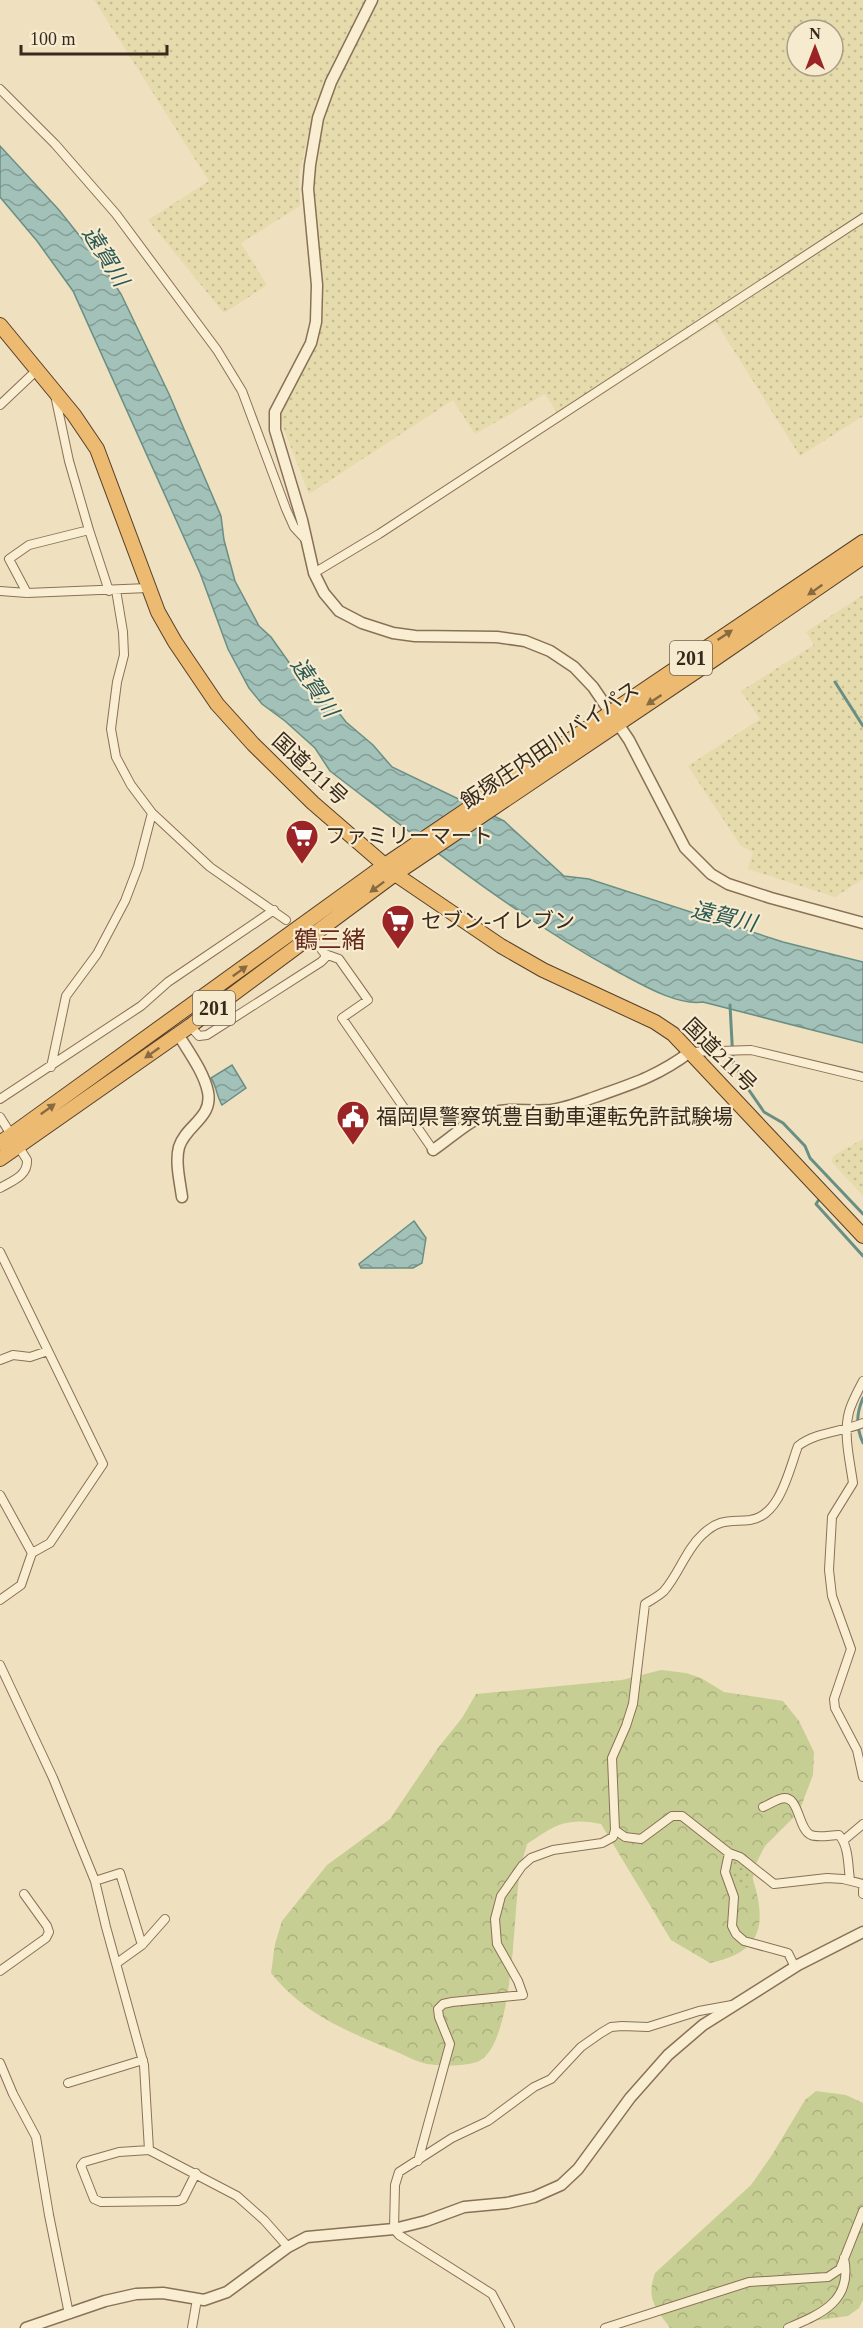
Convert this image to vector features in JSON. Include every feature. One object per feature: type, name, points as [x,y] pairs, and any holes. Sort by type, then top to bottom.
[{"type":"highway","name":"国道211号","points":[[0,325],[74,415],[97,449],[158,612],[175,642],[217,704],[253,744],[313,803],[390,870],[501,946],[543,970],[655,1022],[673,1034],[863,1236]]},
{"type":"highway","name":"飯塚庄内田川バイパス","points":[[0,1159],[10,1141],[390,870],[614,718],[863,542]]},
{"type":"highway","name":"飯塚庄内田川バイパス","points":[[614,718],[863,557]]},
{"type":"highway","name":"飯塚庄内田川バイパス","points":[[10,1141],[190,1026],[390,870]]},
{"type":"street","points":[[372,0],[331,82],[318,118],[308,189],[317,285],[316,322],[311,343],[275,412],[274,430],[302,520],[314,573],[324,593],[339,610],[362,623],[393,633],[415,636],[497,637],[525,640],[550,651],[574,667],[587,680],[614,718],[649,777],[685,848],[711,874],[728,884],[771,898],[863,922]]},
{"type":"street","points":[[0,89],[55,144],[116,214],[217,350],[242,392],[294,527],[306,541]]},
{"type":"street","points":[[314,573],[379,534],[863,218]]},
{"type":"street","points":[[0,405],[37,370]]},
{"type":"street","points":[[53,389],[69,461],[88,530],[112,590],[123,632],[124,655],[117,682],[111,729],[116,757],[131,785],[152,813],[210,867],[286,920]]},
{"type":"street","points":[[27,593],[9,559],[29,545],[88,530]]},
{"type":"street","points":[[0,591],[27,593],[148,588]]},
{"type":"street","points":[[51,1067],[66,996],[97,954],[125,902],[138,867],[152,813]]},
{"type":"street","points":[[0,1099],[141,1006],[196,962],[274,910]]},
{"type":"street","points":[[190,1026],[199,1036],[207,1035],[321,962],[325,958],[323,952],[339,959],[368,1000],[342,1018],[433,1150],[479,1118],[491,1113],[502,1110],[553,1110],[568,1106],[650,1078],[669,1068],[690,1052],[751,1050],[863,1077]]},
{"type":"street","points":[[178,1034],[202,1077],[208,1090],[209,1101],[203,1117],[179,1146],[182,1197]]},
{"type":"street","points":[[0,1117],[10,1141],[27,1160],[28,1168],[24,1174],[0,1188]]},
{"type":"street","points":[[0,1252],[103,1464],[50,1543],[32,1553],[21,1585],[0,1600]]},
{"type":"street","points":[[0,1360],[13,1355],[30,1357],[48,1351]]},
{"type":"street","points":[[863,1381],[849,1411],[856,1426],[853,1483],[832,1517],[829,1570],[832,1596],[851,1649],[834,1699],[834,1708],[857,1750],[863,1777]]},
{"type":"street","points":[[418,2161],[450,2044],[438,2009],[443,2004],[452,2002],[523,1995],[518,1981],[497,1944],[495,1919],[501,1896],[522,1866],[531,1858],[560,1849],[602,1843],[613,1837],[615,1830],[612,1758],[633,1704],[645,1604],[663,1592],[701,1535],[716,1524],[727,1520],[752,1520],[763,1515],[776,1503],[798,1446],[814,1437],[856,1426]]},
{"type":"street","points":[[0,1495],[32,1553]]},
{"type":"street","points":[[0,1665],[53,1778],[95,1881],[143,2060],[149,2150]]},
{"type":"street","points":[[762,1807],[782,1797],[787,1798],[794,1803],[803,1829],[810,1835],[839,1835],[844,1840],[850,1880]]},
{"type":"street","points":[[615,1830],[625,1837],[641,1839],[672,1816],[682,1816],[729,1853],[740,1857],[768,1882],[774,1884],[827,1878],[850,1880],[863,1884]]},
{"type":"street","points":[[844,1840],[863,1824]]},
{"type":"street","points":[[729,1853],[725,1872],[734,1897],[732,1926],[736,1934],[744,1941],[788,1953],[795,1967]]},
{"type":"street","points":[[95,1881],[120,1874],[142,1945]]},
{"type":"street","points":[[0,1971],[46,1938],[49,1932],[24,1894]]},
{"type":"street","points":[[117,1963],[142,1945],[165,1919]]},
{"type":"street","points":[[26,2328],[38,2326],[105,2301],[135,2294],[163,2293],[204,2300],[227,2292],[288,2247],[308,2237],[394,2229],[426,2221],[464,2207],[507,2203],[534,2197],[561,2185],[578,2169],[630,2098],[668,2055],[703,2025],[795,1967],[863,1932]]},
{"type":"street","points":[[394,2229],[395,2185],[399,2172],[452,2138],[488,2121],[534,2087],[551,2079],[581,2047],[611,2027],[648,2027],[699,2010],[733,2005]]},
{"type":"street","points":[[68,2083],[143,2060]]},
{"type":"street","points":[[0,2063],[13,2094],[36,2137],[69,2314]]},
{"type":"street","points":[[196,2173],[183,2199],[178,2201],[101,2202],[94,2199],[81,2166],[84,2162],[119,2152],[149,2150],[196,2173],[237,2196],[264,2220],[288,2247]]},
{"type":"street","points":[[605,2328],[749,2282],[828,2277],[840,2269],[863,2211]]},
{"type":"street","points":[[394,2229],[408,2241],[492,2294],[510,2328]]},
{"type":"street","points":[[788,2328],[816,2316],[840,2295],[846,2275],[844,2257]]},
{"type":"street","points":[[192,2328],[197,2299]]},
{"type":"shaded area","points":[[94,0],[366,0],[315,106],[299,174],[300,206],[241,243],[267,285],[224,313],[148,220],[209,181]]},
{"type":"shaded area","points":[[376,0],[863,0],[863,416],[800,456],[716,322],[561,419],[545,394],[475,434],[453,400],[309,494],[280,419],[280,412],[321,318],[322,301],[312,189],[322,118],[330,96]]},
{"type":"shaded area","points":[[863,595],[863,879],[835,897],[748,869],[753,852],[741,846],[688,766],[760,719],[741,691],[814,645],[806,632]]},
{"type":"shaded area","points":[[863,1139],[863,1196],[832,1162],[833,1156]]},
{"type":"green space","points":[[661,1670],[686,1673],[701,1678],[724,1692],[783,1701],[799,1721],[814,1752],[813,1775],[799,1812],[765,1846],[751,1873],[760,1920],[757,1932],[742,1951],[710,1963],[671,1940],[601,1824],[570,1822],[553,1827],[527,1844],[520,1871],[511,1972],[506,2001],[492,2047],[481,2060],[470,2064],[446,2065],[427,2064],[415,2060],[328,2021],[298,2001],[271,1973],[275,1944],[282,1921],[327,1865],[390,1819],[438,1748],[462,1718],[476,1694],[622,1680]]},
{"type":"green space","points":[[733,1860],[738,1861],[754,1875],[746,1890],[736,1885],[728,1872]]},
{"type":"green space","points":[[816,2091],[846,2095],[863,2103],[863,2300],[859,2308],[848,2316],[812,2321],[786,2328],[670,2328],[656,2308],[652,2296],[652,2282],[655,2273],[751,2185],[805,2100]]},
{"type":"water","points":[[0,146],[59,210],[98,259],[121,294],[169,394],[221,516],[224,540],[235,581],[259,626],[271,637],[300,678],[318,698],[339,713],[373,745],[392,767],[504,821],[564,876],[589,879],[783,942],[863,962],[863,1043],[703,1002],[682,1001],[659,993],[618,972],[506,903],[435,851],[330,771],[315,748],[262,704],[249,688],[228,649],[200,573],[73,291],[37,241],[0,197]]},
{"type":"water","points":[[232,1065],[246,1088],[222,1105],[211,1078]]},
{"type":"water","points":[[414,1221],[426,1238],[422,1263],[413,1268],[361,1268],[359,1264]]},
{"type":"waterway","points":[[835,682],[863,726]]},
{"type":"waterway","points":[[730,1005],[733,1061],[742,1080],[764,1112],[783,1123],[805,1146],[810,1158],[863,1214]]},
{"type":"waterway","points":[[820,1198],[816,1204],[863,1256]]},
{"type":"waterway","points":[[863,1398],[858,1420],[863,1443]]},
{"type":"place","name":"ファミリーマート","points":[[302,865]]},
{"type":"place","name":"セブン-イレブン","points":[[398,950]]},
{"type":"place","name":"福岡県警察筑豊自動車運転免許試験場","points":[[353,1146]]},
{"type":"district","name":"鶴三緒","points":[[330,940]]},
{"type":"water label","name":"遠賀川","points":[[106,256]]},
{"type":"water label","name":"遠賀川","points":[[315,687]]},
{"type":"water label","name":"遠賀川","points":[[724,916]]}]
